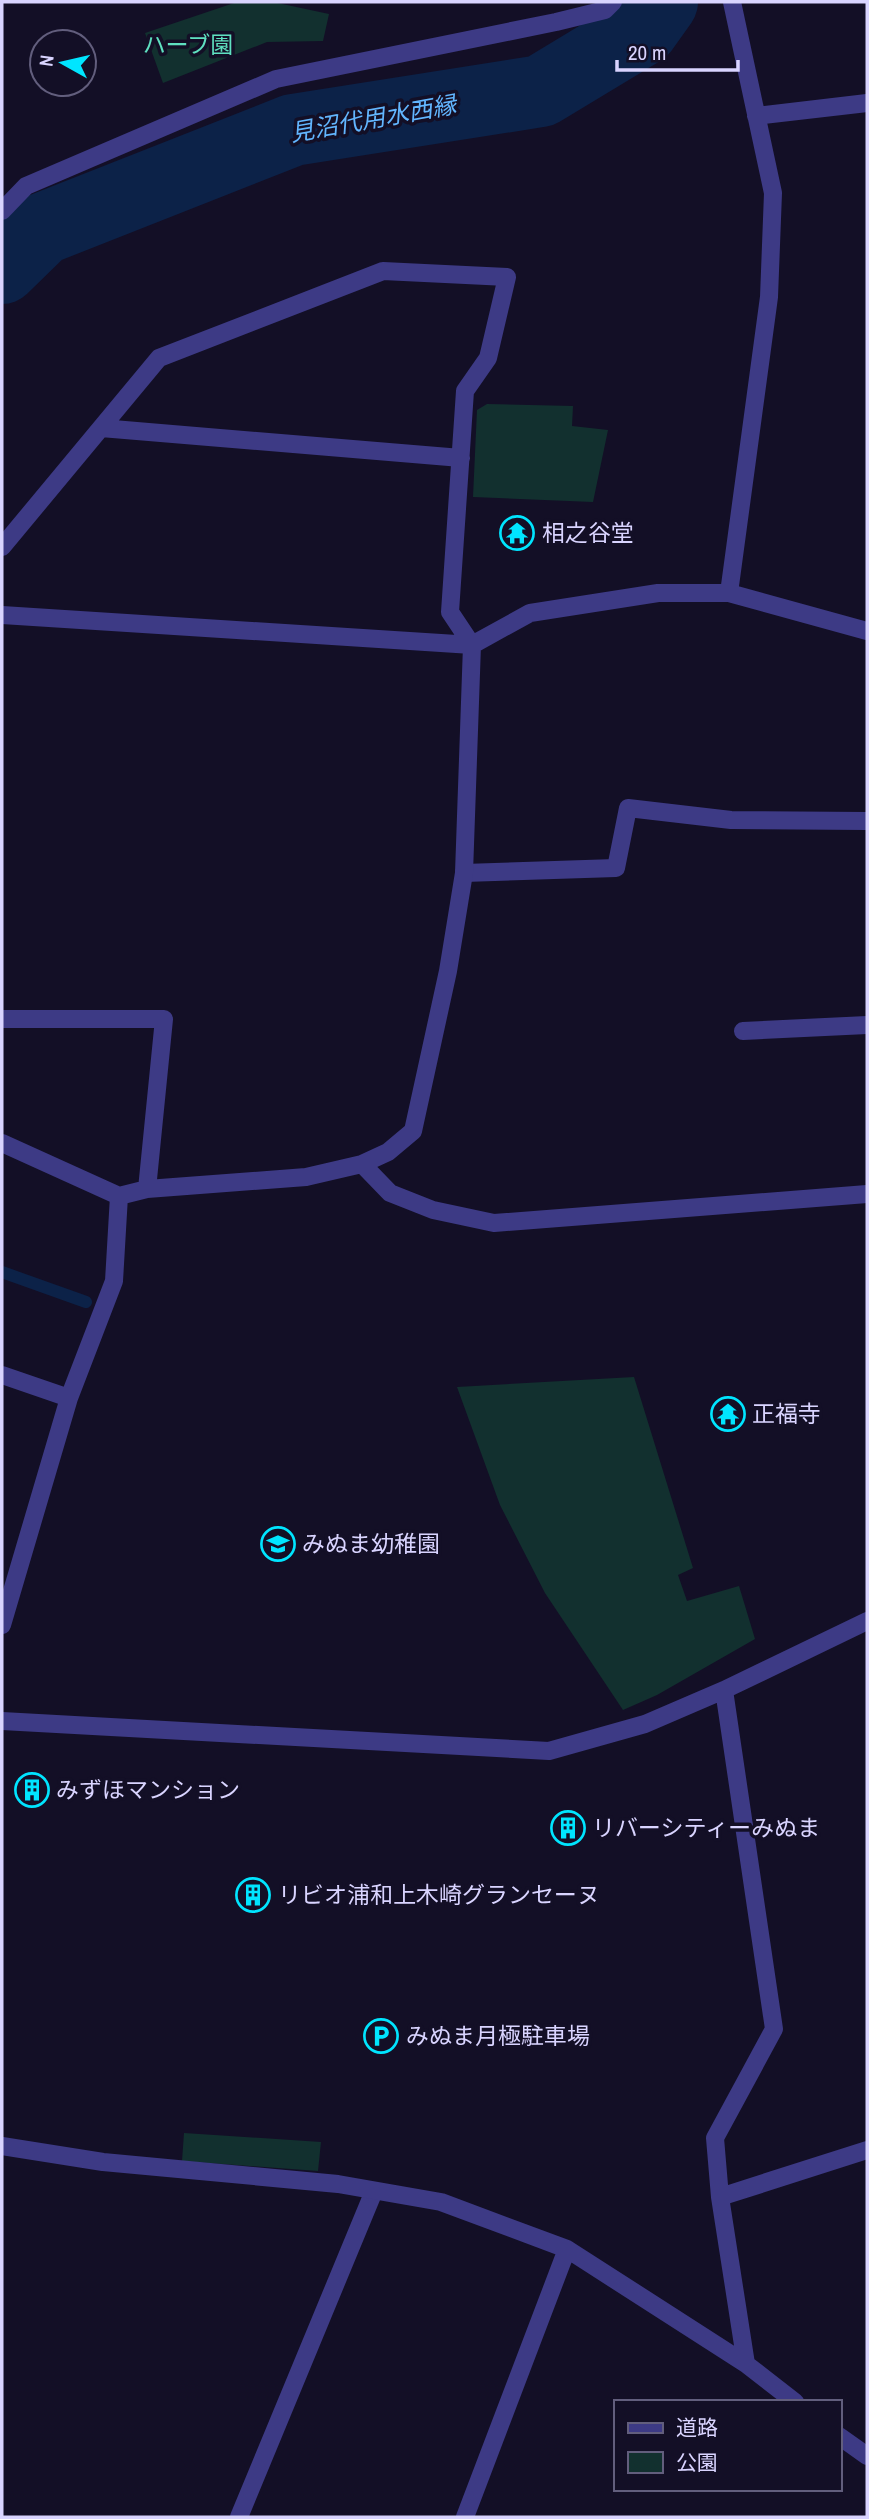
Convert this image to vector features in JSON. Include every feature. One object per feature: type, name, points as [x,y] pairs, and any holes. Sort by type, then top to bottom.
[{"type":"street","points":[[2,211],[26,186],[276,79],[556,22],[605,10],[613,2]]},
{"type":"street","points":[[729,593],[769,297],[773,193],[732,2]]},
{"type":"street","points":[[756,116],[867,103]]},
{"type":"street","points":[[2,547],[159,358],[383,271],[507,277],[488,358],[465,391],[450,612],[472,645],[464,873],[448,971],[413,1131],[388,1152],[362,1164],[306,1177],[147,1189],[119,1196],[2,1143]]},
{"type":"street","points":[[101,428],[461,458]]},
{"type":"street","points":[[2,615],[472,645],[530,614],[658,593],[729,593],[867,631]]},
{"type":"street","points":[[464,873],[616,868],[628,808],[730,820],[867,821]]},
{"type":"street","points":[[2,1019],[164,1019],[147,1189]]},
{"type":"street","points":[[743,1031],[867,1025]]},
{"type":"street","points":[[362,1164],[390,1194],[433,1210],[494,1223],[867,1195]]},
{"type":"street","points":[[2,1625],[69,1398],[114,1281],[119,1196]]},
{"type":"street","points":[[2,1375],[69,1398]]},
{"type":"street","points":[[2,1721],[548,1751],[645,1724],[724,1690],[867,1621]]},
{"type":"street","points":[[724,1690],[774,2029],[715,2138],[720,2197],[746,2364]]},
{"type":"street","points":[[2,2146],[103,2162],[338,2184],[441,2203],[567,2249],[746,2364],[792,2400]]},
{"type":"street","points":[[720,2197],[867,2150]]},
{"type":"street","points":[[239,2517],[374,2192]]},
{"type":"street","points":[[465,2517],[567,2249]]},
{"type":"street","points":[[841,2436],[867,2456]]},
{"type":"green space","name":"ハーブ園","points":[[237,2],[273,2],[329,14],[323,41],[267,42],[163,83],[145,33]]},
{"type":"green space","points":[[487,404],[573,406],[572,426],[608,430],[593,502],[473,497],[477,410]]},
{"type":"green space","points":[[634,1377],[693,1568],[678,1575],[687,1601],[739,1586],[755,1639],[657,1695],[623,1710],[545,1593],[500,1505],[457,1387]]},
{"type":"green space","points":[[184,2133],[321,2142],[318,2171],[182,2161]]},
{"type":"waterway","name":"見沼代用水西縁","points":[[2,268],[42,229],[293,130],[541,91],[642,30],[662,2]]},
{"type":"waterway","points":[[2,1272],[86,1302]]},
{"type":"place","name":"相之谷堂","points":[[517,533]]},
{"type":"place","name":"正福寺","points":[[728,1414]]},
{"type":"place","name":"みぬま幼稚園","points":[[278,1544]]},
{"type":"place","name":"みずほマンション","points":[[32,1790]]},
{"type":"place","name":"リバーシティーみぬま","points":[[568,1828]]},
{"type":"place","name":"リビオ浦和上木崎グランセーヌ","points":[[253,1895]]},
{"type":"place","name":"みぬま月極駐車場","points":[[381,2036]]}]
